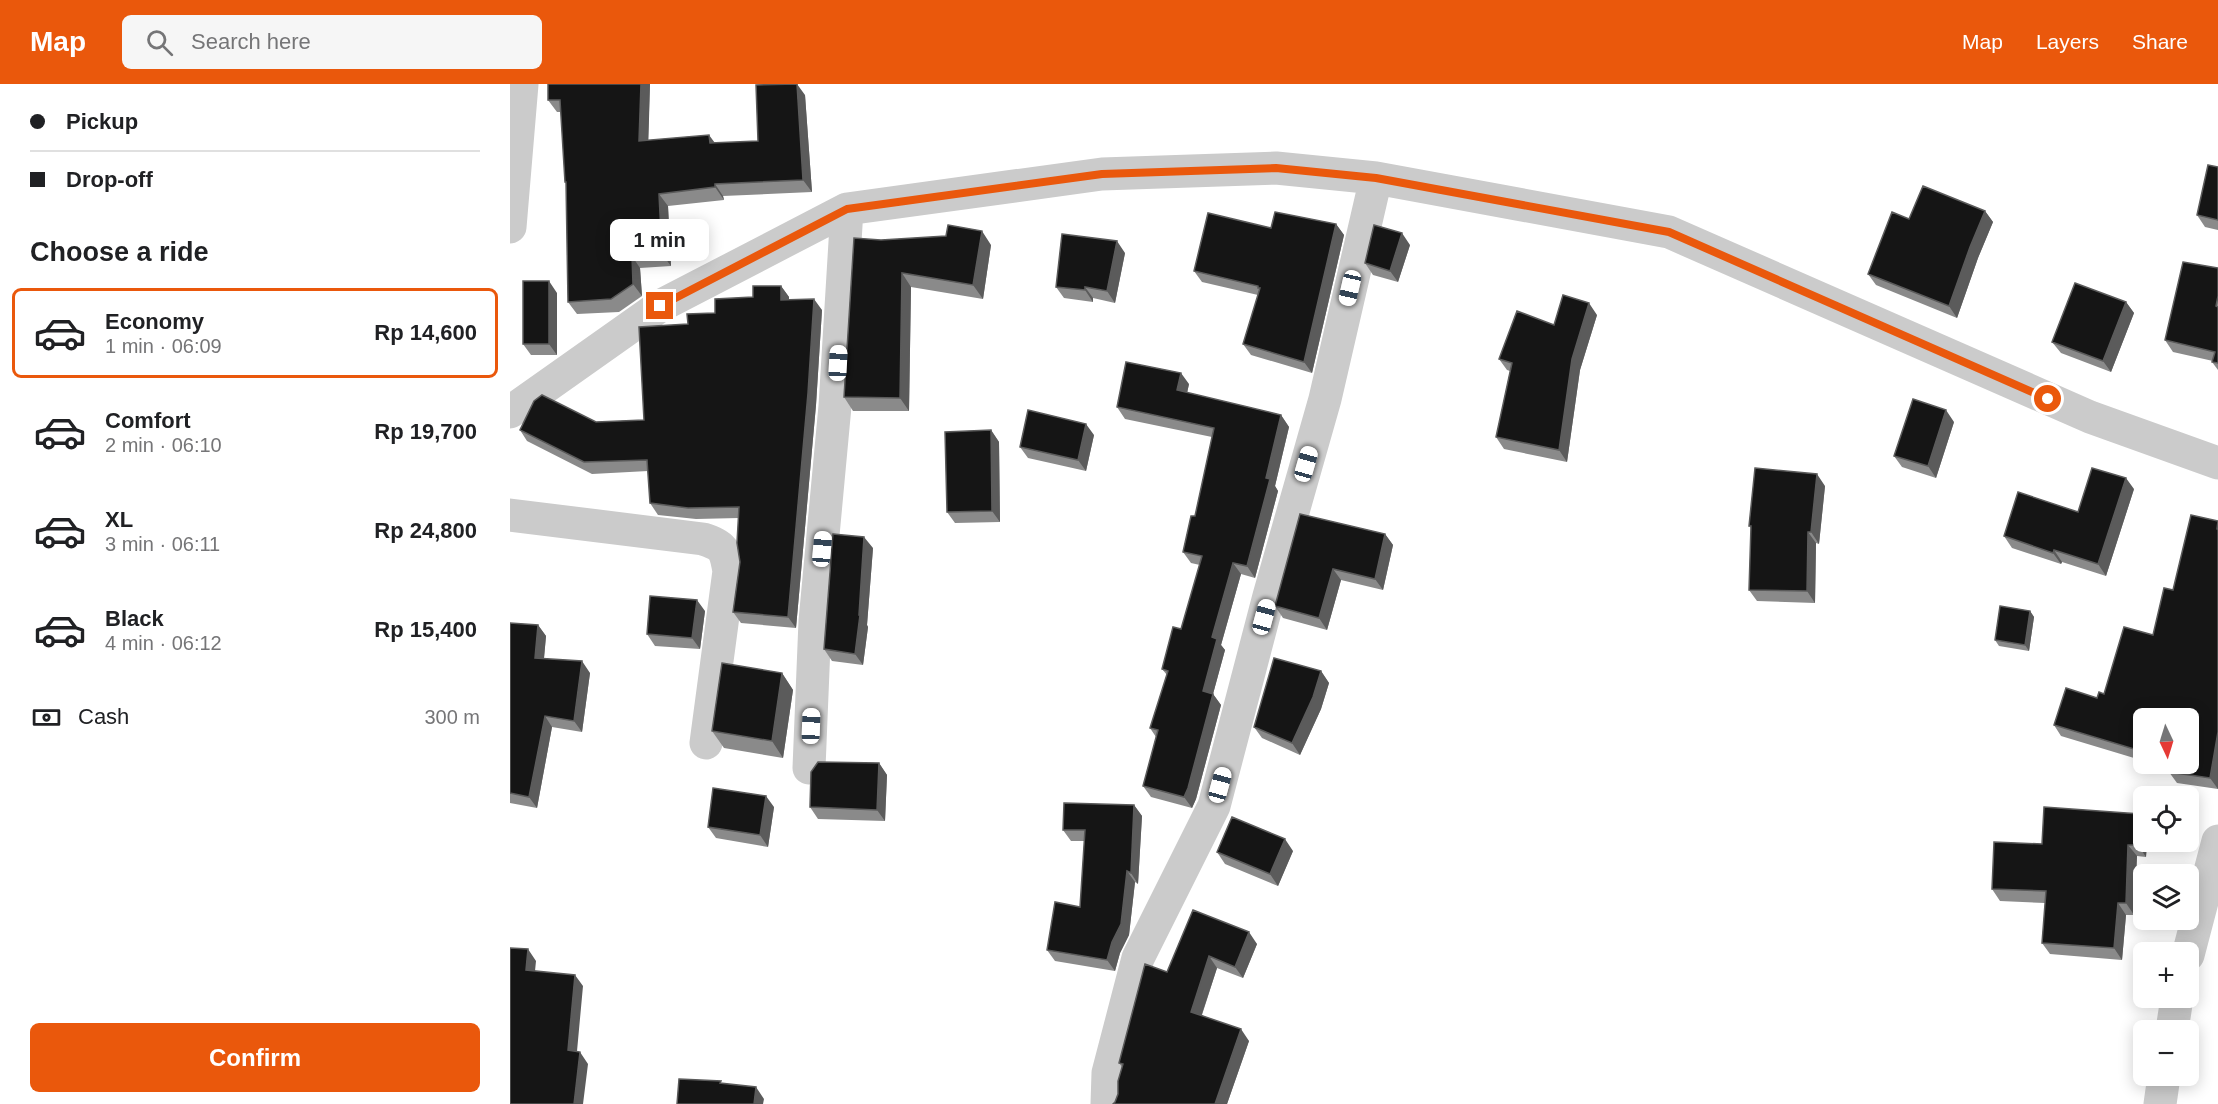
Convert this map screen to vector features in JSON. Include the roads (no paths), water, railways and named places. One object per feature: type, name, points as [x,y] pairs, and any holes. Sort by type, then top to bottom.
[{"type":"street","points":[[510,228],[522,84]]},
{"type":"street","points":[[510,412],[660,306],[847,209],[1102,174],[1276,168],[1376,178],[1669,232],[2090,417],[2218,463]]},
{"type":"street","points":[[1107,1104],[1108,1073],[1138,958],[1214,806],[1324,399],[1376,178]]},
{"type":"street","points":[[809,768],[815,621],[835,406],[847,209]]},
{"type":"street","points":[[510,516],[703,539],[719,544],[726,554],[729,571],[706,743]]},
{"type":"street","points":[[2191,942],[2218,841]]},
{"type":"street","points":[[2160,1104],[2163,1086]]}]
